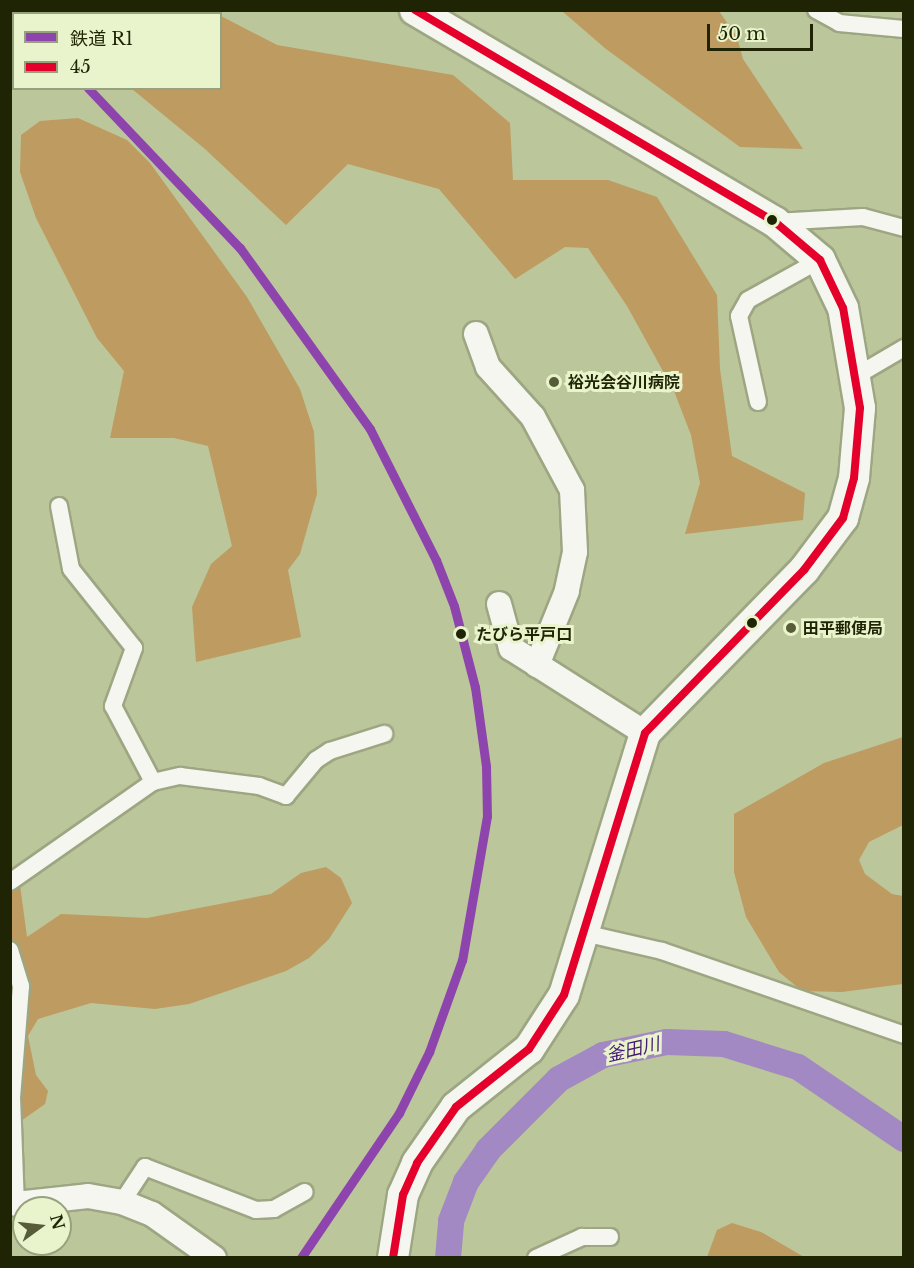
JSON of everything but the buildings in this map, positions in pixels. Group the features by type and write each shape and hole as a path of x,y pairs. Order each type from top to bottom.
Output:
{"highway":[{"path":"393,1257 403,1195 417,1162 456,1107 529,1048 564,996 645,733 804,570 843,518 858,442 856,376 843,308 820,260 775,222 415,10"}],"street":[{"path":"816,10 839,23 903,29"},
{"path":"775,222 863,217 903,228"},
{"path":"758,402 739,316 747,300 820,260"},
{"path":"476,334 488,367 533,417 572,490 577,535 573,562 567,591 537,665"},
{"path":"856,376 903,348"},
{"path":"59,506 72,569 134,648 113,706 153,782"},
{"path":"498,604 511,648 645,733"},
{"path":"10,882 153,782 180,776 259,786 286,796 323,755 384,734"},
{"path":"584,933 662,951 903,1035"},
{"path":"10,950 21,986 12,1096 14,1196"},
{"path":"122,1202 145,1167 256,1210 274,1209 305,1192"},
{"path":"72,1198 122,1202 153,1214 214,1257"},
{"path":"536,1257 582,1237 610,1237"}],"shaded area":[{"path":"206,10 211,12 28,11"},
{"path":"562,11 719,11 737,37 743,59 803,149 740,147 606,49"},
{"path":"222,17 277,45 453,75 510,123 513,180 608,180 657,197 717,295 720,369 732,456 805,493 803,520 685,534 700,483 691,435 674,391 627,306 588,248 565,247 515,279 439,189 348,164 286,225 205,149 133,90 222,90"},
{"path":"78,118 127,140 150,163 247,297 300,389 314,432 317,494 300,554 288,570 301,637 196,662 192,607 211,564 232,546 208,446 174,438 110,438 124,371 97,338 36,218 20,172 21,135 40,121"},
{"path":"903,737 903,825 869,842 859,860 865,874 892,894 903,896 903,984 842,992 802,991 779,972 746,917 734,872 734,814 824,763"},
{"path":"326,867 341,878 352,903 329,939 309,958 286,971 189,1004 155,1009 91,1003 38,1019 28,1036 36,1075 48,1091 45,1104 11,1128 10,874 20,885 27,937 61,914 147,918 271,894 301,873"},
{"path":"732,1223 761,1232 804,1257 707,1257 717,1230"}],"waterway":[{"name":"釜田川","path":"448,1258 451,1221 466,1182 488,1150 559,1079 603,1055 667,1042 724,1044 798,1067 904,1139"}],"rail line":[{"name":"R1","path":"90,90 240,248 370,429 436,560 454,606 475,687 486,766 487,816 462,960 429,1052 399,1113 301,1258"}],"transit line":[{"name":"45","path":"393,1258 403,1195 417,1163 456,1107 529,1049 564,995 645,733 804,570 843,518 854,478 860,408 843,308 820,260 775,222 415,10"}],"place":[{"name":"裕光会谷川病院","path":"554,382"},
{"name":"田平郵便局","path":"791,628"},
{"name":"たびら平戸口","path":"461,634"}]}
